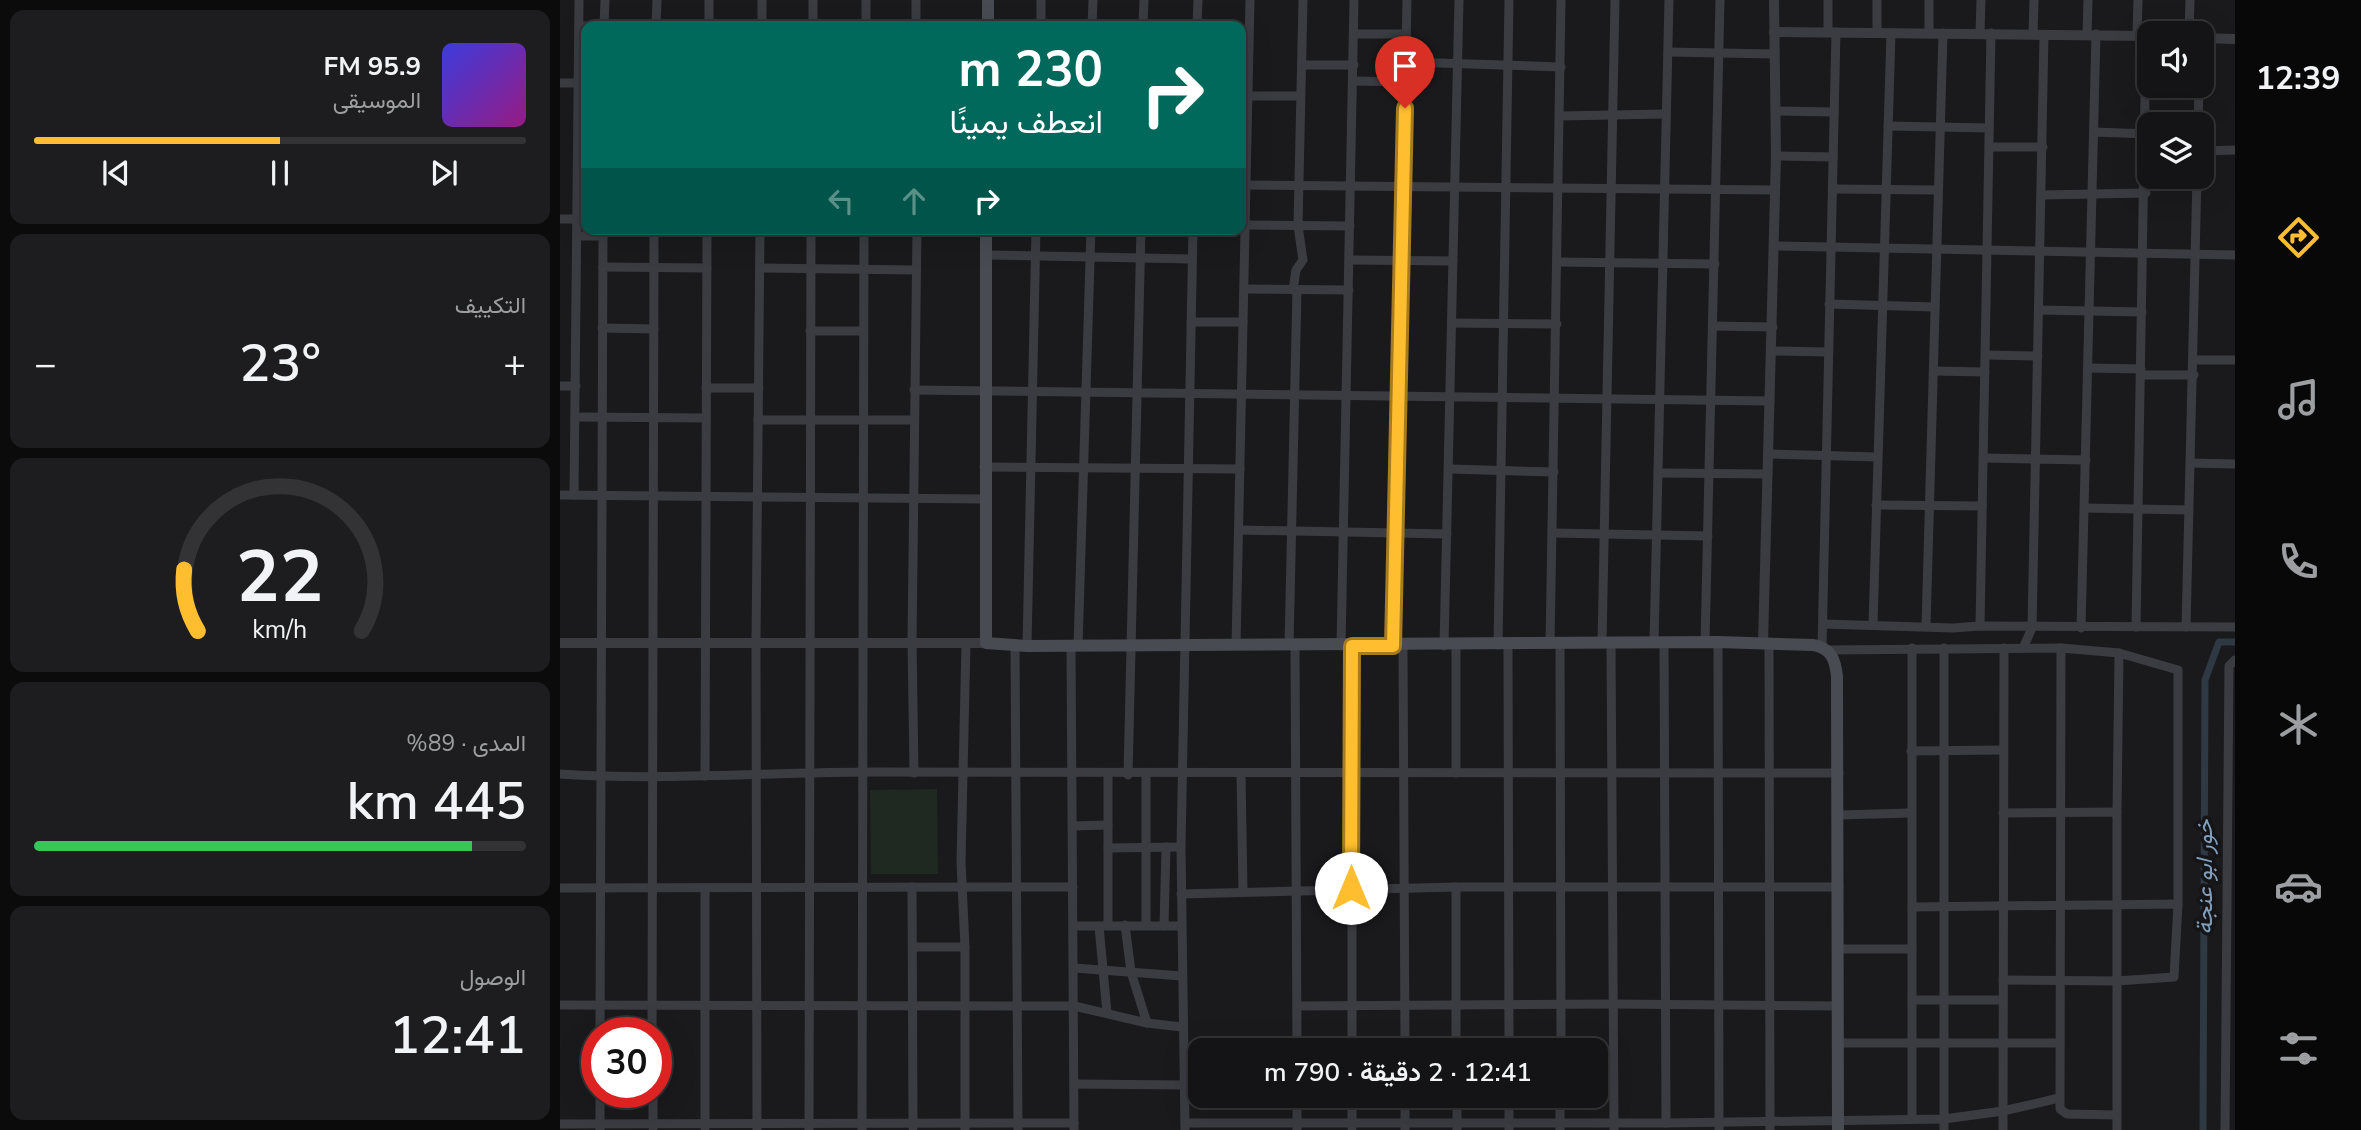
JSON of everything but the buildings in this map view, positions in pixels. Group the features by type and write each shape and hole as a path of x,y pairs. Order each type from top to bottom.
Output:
{"main road":[{"path":"988,0 988,21"},
{"path":"986,235 986,643 1021,646 1450,646 1712,642 1825,648 1833,657 1837,676 1838,1125"}],"street":[{"path":"579,0 578,83 581,142"},
{"path":"604,21 605,0"},
{"path":"656,0 656,21"},
{"path":"709,0 709,21"},
{"path":"762,0 762,21"},
{"path":"813,0 813,21"},
{"path":"866,0 866,21"},
{"path":"916,0 916,21"},
{"path":"1041,0 1041,21"},
{"path":"1092,21 1093,0"},
{"path":"1143,21 1144,0"},
{"path":"1197,21 1198,0"},
{"path":"1246,64 1250,0"},
{"path":"1297,1038 1296,773 1291,530 1295,290 1296,270 1303,258 1298,226 1303,0"},
{"path":"1352,1038 1351,773 1342,530 1354,0"},
{"path":"1405,1038 1404,773 1395,531 1407,0"},
{"path":"1456,773 1447,534 1459,0"},
{"path":"1509,0 1502,470 1503,645 1508,773 1509,1038"},
{"path":"1561,0 1553,533 1555,644 1562,772 1561,1038"},
{"path":"1614,1127 1614,773 1606,644 1604,534 1615,0"},
{"path":"1666,1123 1666,887 1656,535 1669,0"},
{"path":"1719,1126 1717,773 1708,536 1720,0"},
{"path":"1770,1126 1771,887 1766,643 1776,156 1774,0"},
{"path":"1828,0 1832,32 1834,112 1825,456 1825,648 2061,648 2119,653 2173,667 2180,676 2178,904 2174,977 2117,981 2003,981"},
{"path":"1877,0 1877,33"},
{"path":"1929,0 1929,33"},
{"path":"1980,625 1989,147 1985,33 1981,0"},
{"path":"2023,648 2032,628 2043,147 2034,0"},
{"path":"2081,628 2094,132 2092,35 2088,0"},
{"path":"2138,0 2142,21"},
{"path":"2189,21 2190,0"},
{"path":"1774,32 2137,36"},
{"path":"1873,624 1891,33"},
{"path":"1926,626 1943,33"},
{"path":"1354,34 1406,34"},
{"path":"2214,38 2235,39"},
{"path":"1668,52 1774,54"},
{"path":"1407,62 1561,67"},
{"path":"1301,65 1354,65"},
{"path":"1354,81 1406,82"},
{"path":"560,82 578,83"},
{"path":"1246,96 1300,96"},
{"path":"1775,111 1834,112"},
{"path":"1560,116 1665,114"},
{"path":"1888,126 1989,128"},
{"path":"2094,132 2137,134"},
{"path":"1989,147 2043,147"},
{"path":"2214,151 2235,150"},
{"path":"1776,156 1833,157"},
{"path":"574,495 581,176"},
{"path":"1246,185 1775,190"},
{"path":"1833,189 1938,190"},
{"path":"2137,628 2146,189"},
{"path":"2186,627 2195,360 2197,189"},
{"path":"2042,195 2146,193"},
{"path":"560,219 578,219"},
{"path":"1246,225 1350,226"},
{"path":"578,236 584,235"},
{"path":"600,1017 599,643 603,235"},
{"path":"652,1017 654,235"},
{"path":"705,776 707,235"},
{"path":"757,1127 756,643 760,235"},
{"path":"809,1127 811,235"},
{"path":"862,1127 864,235"},
{"path":"914,773 912,641 917,235"},
{"path":"1018,1126 1018,773 1021,646 1031,466 1037,235"},
{"path":"560,1124 600,1127 1074,1127 1074,646 1091,235"},
{"path":"1128,775 1141,235"},
{"path":"1193,235 1181,847 1185,1127 1614,1127 1666,1123 1719,1126 1838,1125 1912,1118 1944,1119 2003,1111 2059,1098"},
{"path":"1236,645 1246,235"},
{"path":"1774,246 2144,251 2235,255"},
{"path":"986,255 1192,259"},
{"path":"1350,260 1453,261"},
{"path":"1559,262 1715,264"},
{"path":"603,267 707,268"},
{"path":"760,268 916,270"},
{"path":"1245,289 1349,290"},
{"path":"1829,304 1935,307"},
{"path":"2039,310 2142,312"},
{"path":"1191,322 1243,322"},
{"path":"1452,323 1557,324"},
{"path":"1713,326 1773,327"},
{"path":"602,328 654,329"},
{"path":"810,331 863,331"},
{"path":"1772,351 1828,352"},
{"path":"1986,355 2038,356"},
{"path":"2195,360 2235,360"},
{"path":"2089,369 2194,375"},
{"path":"1934,371 1985,372"},
{"path":"560,386 576,386"},
{"path":"706,388 759,388"},
{"path":"914,390 1770,401"},
{"path":"575,417 706,418"},
{"path":"758,420 914,420"},
{"path":"1769,454 1877,457"},
{"path":"1983,458 2086,460"},
{"path":"2191,463 2235,464"},
{"path":"984,467 1135,466 1240,469"},
{"path":"1450,469 1554,472"},
{"path":"1658,472 1768,474"},
{"path":"560,495 984,499"},
{"path":"1876,505 1982,506"},
{"path":"2085,508 2189,510"},
{"path":"1239,530 1447,534"},
{"path":"1553,533 1708,536"},
{"path":"1823,624 1953,628 1980,625 2032,628 2235,627"},
{"path":"560,643 986,643"},
{"path":"965,1127 965,947 961,862 966,774 967,643"},
{"path":"1912,648 1912,1118"},
{"path":"1944,648 1944,1130"},
{"path":"2003,1130 2004,648"},
{"path":"2061,648 2060,1109 2067,1114 2118,1115"},
{"path":"2117,1130 2119,653"},
{"path":"2225,1130 2230,1118 2229,666 2235,660"},
{"path":"1911,751 2002,750"},
{"path":"560,774 652,777 862,772 1072,775 1839,773"},
{"path":"1241,774 1242,892"},
{"path":"1107,1013 1104,926 1108,775"},
{"path":"1146,775 1146,925"},
{"path":"2003,813 2117,812"},
{"path":"1839,815 1911,813"},
{"path":"1073,825 1108,825"},
{"path":"1164,926 1166,847"},
{"path":"1108,848 1181,847"},
{"path":"912,887 913,1127"},
{"path":"560,888 1073,887"},
{"path":"1181,894 1405,887 1839,887"},
{"path":"1456,1038 1457,887"},
{"path":"705,889 705,1127"},
{"path":"1912,907 2116,907 2178,904"},
{"path":"1125,925 1130,972 1147,1023"},
{"path":"1074,926 1181,926"},
{"path":"913,947 965,947"},
{"path":"1838,949 1912,949"},
{"path":"1074,968 1182,976"},
{"path":"1912,1000 2003,1000"},
{"path":"1297,1006 1614,1003 1838,1006"},
{"path":"560,1005 1074,1006 1147,1023 1182,1027"},
{"path":"1838,1043 2060,1043"},
{"path":"1074,1084 1185,1085"},
{"path":"600,1108 600,1127"},
{"path":"653,1108 653,1127"},
{"path":"1297,1108 1297,1126"},
{"path":"1352,1108 1352,1127"},
{"path":"1405,1108 1405,1127"},
{"path":"1457,1108 1457,1127"},
{"path":"1509,1108 1509,1126"},
{"path":"1560,1108 1560,1126"}],"shaded area":[{"path":"937,789 938,874 871,874 870,790"}],"waterway":[{"name":"خور ابو عنجة","path":"2203,1130 2205,680 2219,642 2235,642"}],"route":[{"path":"1351,888 1352,646 1393,646 1405,108"}]}
